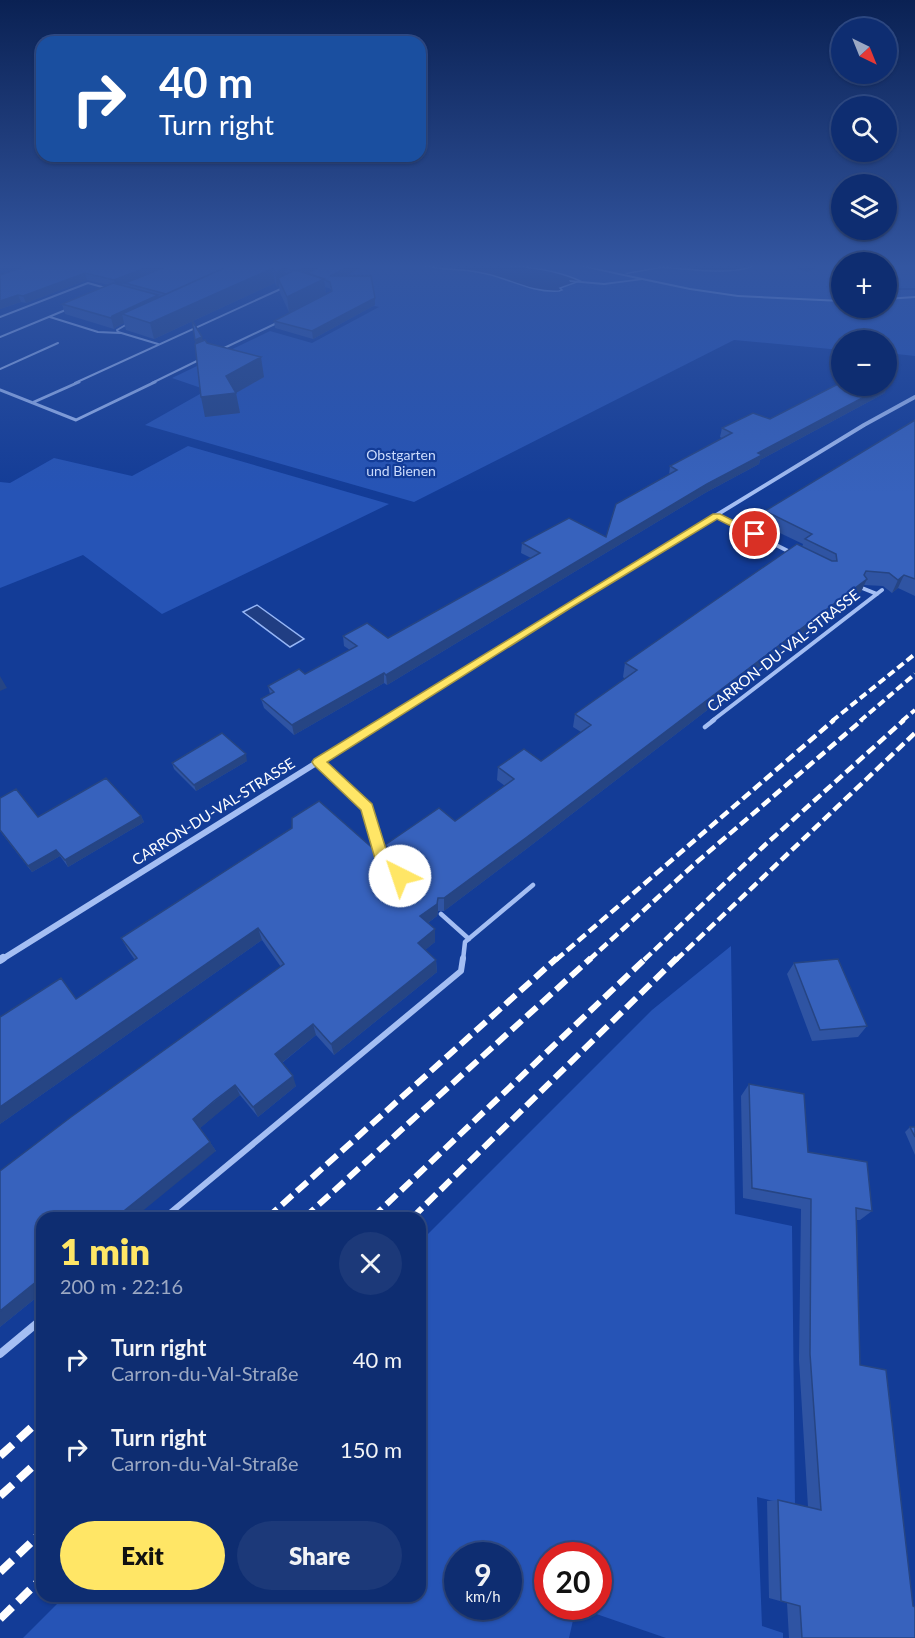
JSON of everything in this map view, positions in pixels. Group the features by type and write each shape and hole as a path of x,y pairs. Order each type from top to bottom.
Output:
{"street":[{"name":"CARRON-DU-VAL-STRASSE","path":"0,960 569,605 864,425 915,397"}],"lane":[{"path":"147,340 159,344"},
{"path":"34,402 167,340"},
{"path":"222,349 240,340"},
{"path":"0,369 57,343"},
{"path":"0,390 76,420 201,359"},
{"path":"717,516 802,557"},
{"name":"CARRON-DU-VAL-STRASSE","path":"862,588 877,594"},
{"name":"CARRON-DU-VAL-STRASSE","path":"705,727 882,590"},
{"path":"318,762 367,808 383,862 391,869"},
{"path":"171,1212 461,971 465,942 533,885"},
{"path":"441,914 469,939"},
{"path":"0,1354 36,1324"}],"green space":[{"name":"Obstgarten und Bienen","path":"250,340 303,340 312,343 317,340 733,340 414,502 145,425 207,390 172,378"},
{"path":"739,340 831,340 831,349"},
{"path":"897,340 915,340 915,356 897,354"},
{"path":"188,446 389,504 162,614 83,555 0,588 0,482 10,483 54,458 132,476"},
{"path":"731,946 735,1214 792,1226 795,1506 757,1497 762,1626 783,1633 783,1638 666,1638 612,1619 612,1542 534,1542 534,1620 573,1620 569,1638 23,1638 59,1602 426,1602 426,1236 652,1010"}],"shaded area":[{"path":"257,605 304,639 290,647 243,612"}],"building":[{"path":"205,340 207,343 261,357 226,376 236,393 201,397 195,344"},
{"path":"831,388 831,396 866,396 758,453 762,455 707,484 386,675 384,673 292,725 261,699 274,692 268,686 299,669 305,674 357,646 343,636 367,623 388,638 540,553 522,543 569,518 606,537 616,504 677,470 670,466 732,433 722,428 753,413 770,419"},
{"path":"915,420 915,579 904,575 898,580 889,573 866,571 864,575 867,579 527,837 444,898 438,898 437,904 420,916 435,929 418,943 436,960 331,1044 313,1024 275,1054 293,1076 253,1107 235,1085 214,1101 193,1119 210,1142 122,1212 36,1212 36,1282 0,1311 0,1171 71,1117 284,964 258,928 0,1107 0,1017 61,978 76,999 137,958 121,938 292,828 292,818 319,801 377,852 396,867 401,867 402,860 385,845 439,808 455,821 514,779 498,767 524,749 541,761 591,725 575,714 637,670 625,663 797,544 832,561 837,561 836,554 805,539 812,534 765,511"},
{"path":"222,733 246,754 194,785 172,763"},
{"path":"106,778 141,816 65,860 56,850 28,866 0,830 0,798 16,789 38,817"},
{"path":"838,959 867,1026 820,1030 794,963"},
{"path":"749,1084 804,1094 808,1152 867,1162 872,1211 856,1208 860,1365 886,1370 913,1606 915,1607 915,1638 802,1638 800,1606 781,1601 778,1500 821,1510 810,1354 811,1199 752,1188"},
{"path":"910,1127 915,1127 915,1137"}],"railway":[{"path":"832,721 915,654"},
{"path":"860,721 915,674"},
{"path":"902,721 915,710"},
{"path":"556,960 834,720"},
{"path":"589,960 698,861 862,720"},
{"path":"644,960 765,845 904,720"},
{"path":"676,960 915,733"},
{"path":"274,1212 557,958"},
{"path":"311,1212 591,958"},
{"path":"378,1212 646,958"},
{"path":"418,1212 677,958"},
{"path":"0,1456 36,1423"},
{"path":"0,1496 36,1463"},
{"path":"0,1572 36,1538"},
{"path":"0,1619 36,1584"}],"route":[{"path":"400,876 383,862 367,808 318,762 569,605 717,516 755,534"}]}
